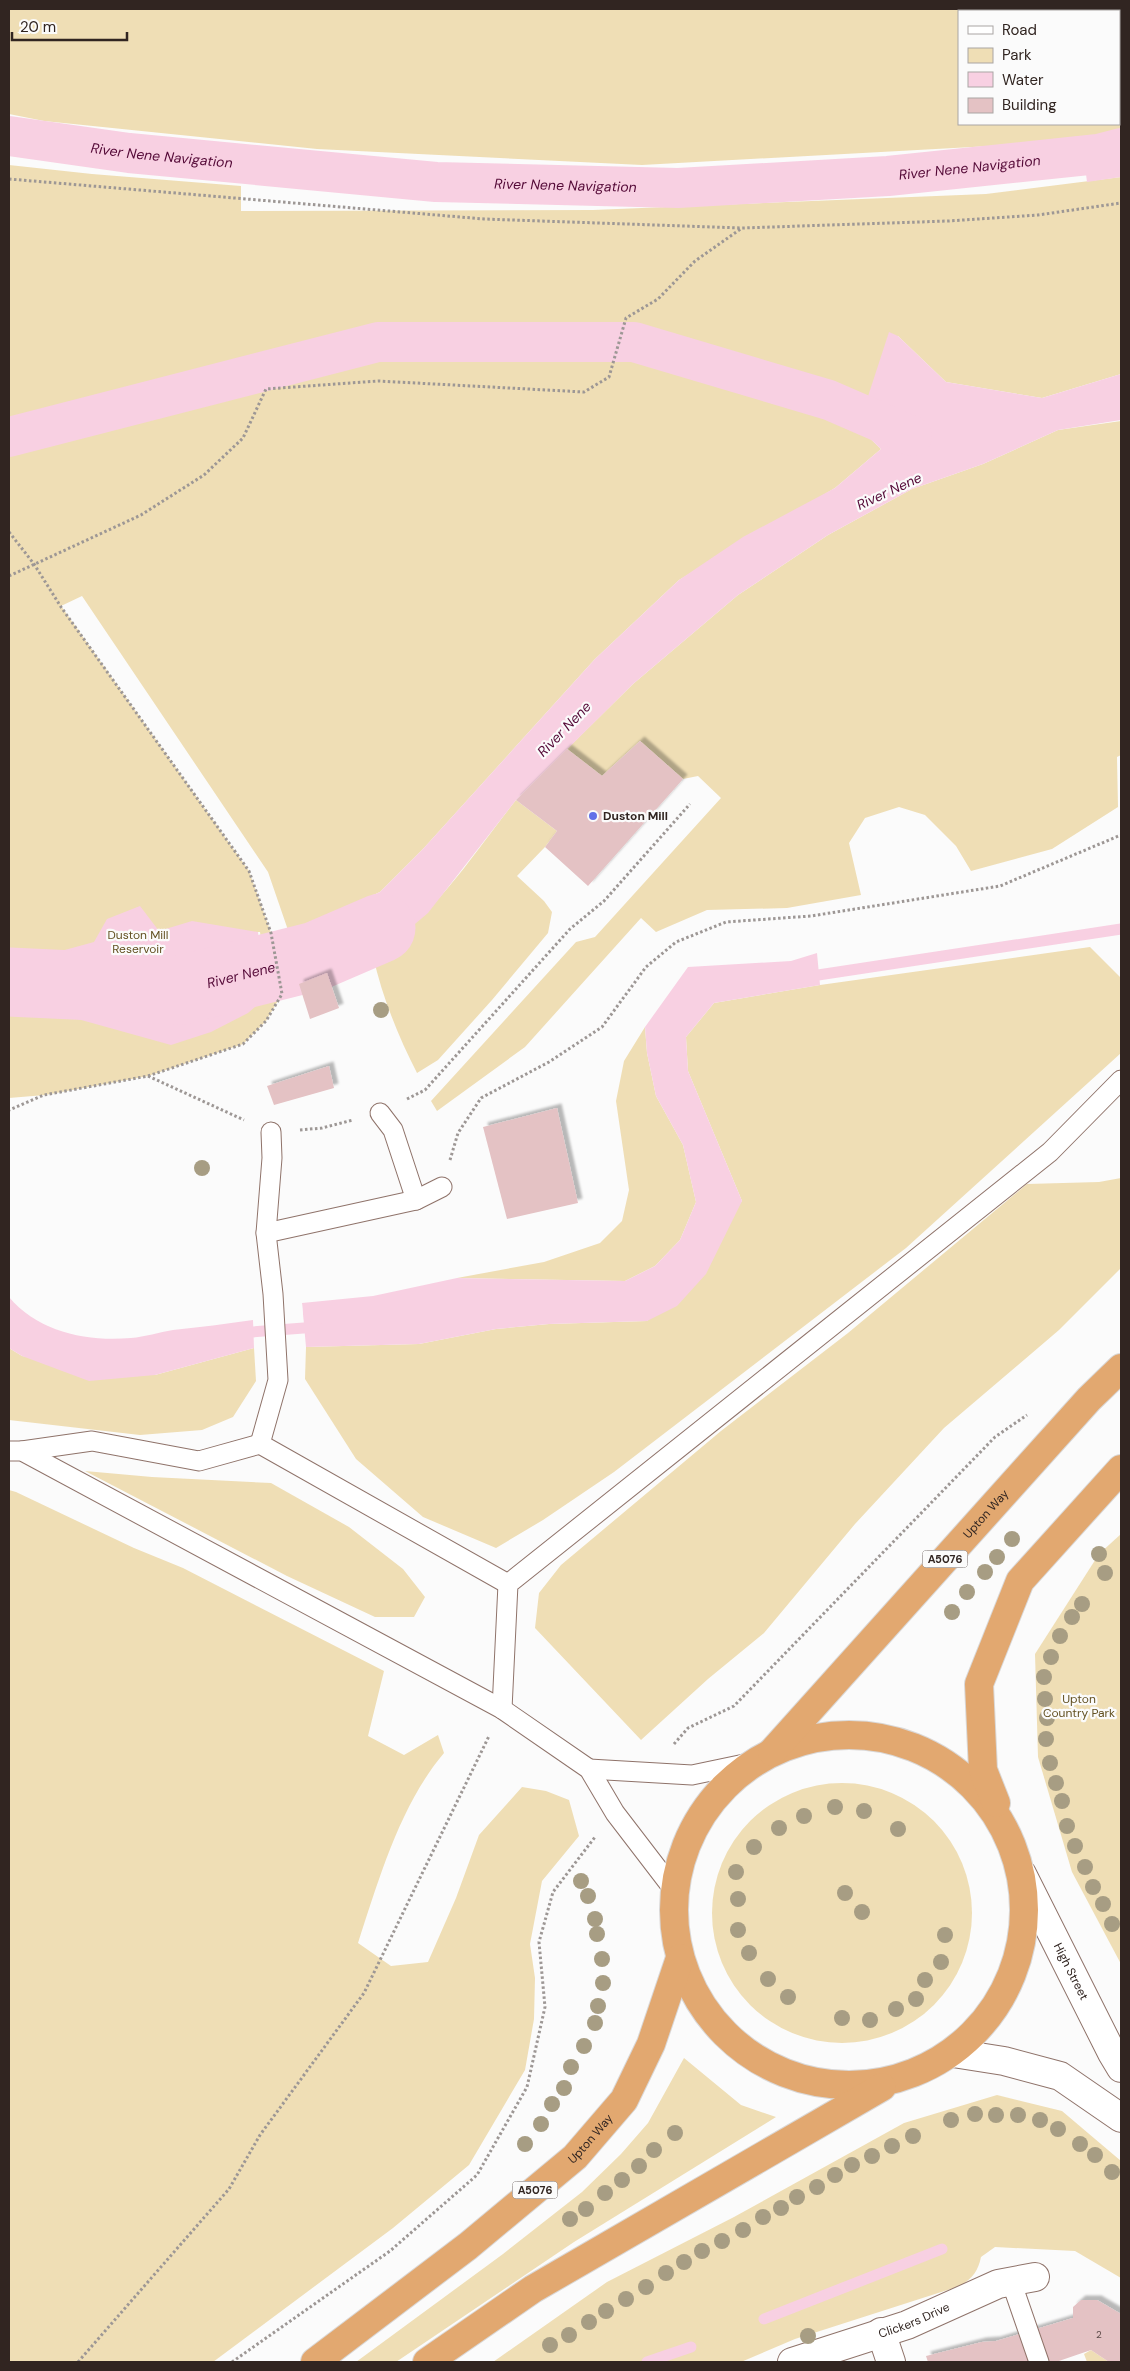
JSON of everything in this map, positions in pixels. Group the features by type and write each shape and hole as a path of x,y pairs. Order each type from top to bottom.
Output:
{"highway":[{"name":"Upton Way","path":"890,2082 845,2087 806,2081 764,2064 730,2040 691,1987 680,1958 674,1921 674,1890 683,1852 693,1828 718,1793 763,1757 1089,1399 1121,1368"},
{"path":"427,2362 533,2290 890,2082 918,2073 953,2053 992,2014 1017,1966 1026,1914 1020,1866 983,1770 979,1684 1020,1581 1121,1468"},
{"path":"763,1757 830,1735 870,1735 900,1742 935,1757 958,1772 982,1794 1001,1821 1020,1866"},
{"name":"Upton Way","path":"315,2362 468,2246 575,2157 624,2100 651,2044 680,1958"}],"street":[{"name":"High Street","path":"1020,1866 1112,2054 1121,2068"},
{"path":"953,2053 1004,2061 1060,2076 1121,2118"},
{"name":"Clickers Drive","path":"792,2362 907,2325 998,2284 1023,2279"},
{"path":"881,2332 891,2362"}],"lane":[{"path":"502,1709 508,1584 1050,1152 1121,1080"},
{"path":"380,1113 393,1130 416,1200"},
{"path":"260,1444 278,1380 273,1294 266,1233 272,1158 271,1132"},
{"path":"266,1233 416,1200 442,1187"},
{"path":"16,1451 92,1441 199,1461 260,1444 508,1584"},
{"path":"16,1451 502,1709 589,1769 615,1813 674,1890"},
{"path":"589,1769 692,1775 763,1757"},
{"path":"1023,2279 1039,2362"}],"path":[{"path":"9,179 484,219 742,228 958,221 1038,215 1121,203"},
{"path":"9,576 141,515 204,475 243,438 266,389 378,381 584,392 609,377 626,318 658,299 695,261 742,228"},
{"path":"9,532 34,564 61,607 249,871 271,933 282,994 266,1021 243,1044 148,1076 44,1095 9,1110"},
{"path":"148,1076 271,1132 322,1128 380,1113 425,1090 570,930 604,902 690,804"},
{"path":"442,1187 458,1133 481,1098 549,1062 602,1027 646,967 676,942 726,922 811,916 1000,886 1121,835"},
{"path":"78,2362 229,2189 260,2135 364,1993 437,1847 502,1709"}],"green space":[{"path":"9,9 1121,9 1121,133 1082,141 642,165 317,149 44,121 9,114"},
{"name":"Duston Mill Reservoir","path":"9,165 241,186 241,211 593,210 986,194 1121,177 1121,374 1042,398 946,382 898,336 858,427 881,449 835,488 679,580 595,659 423,849 380,892 289,933 268,872 82,596 61,606 249,871 271,933 282,994 266,1021 243,1044 148,1076 45,1095 9,1098"},
{"path":"1121,421 1121,755 1117,757 1118,807 1052,849 971,871 956,846 925,815 899,807 865,818 849,843 861,895 787,908 707,910 656,932 641,918 525,1047 437,1111 431,1101 576,942 595,937 721,798 698,776 683,779 640,741 602,776 567,749 633,684 738,595 828,535 912,489 983,464 1058,430"},
{"path":"516,800 557,831 545,847 517,876 544,901 552,912 548,933 492,1000 438,1060 417,1073 391,1016 373,956 414,924 433,905 451,885"},
{"path":"1090,947 1121,978 1121,1053 906,1248 614,1472 543,1520 496,1548 423,1517 356,1459 305,1379 306,1347 419,1344 496,1329 549,1324 647,1321 742,1201 688,1071 686,1037 714,1003 820,985"},
{"path":"645,1027 647,1053 656,1096 683,1145 696,1202 680,1240 655,1266 625,1281 457,1278 544,1262 600,1243 622,1221 629,1190 616,1101 624,1061"},
{"path":"1121,1178 1121,1268 1059,1330 944,1428 855,1524 764,1633 708,1679 641,1740 535,1628 539,1593 561,1565 721,1431 848,1333 1027,1184 1099,1182"},
{"path":"9,1348 22,1356 155,1375 254,1348 256,1381 233,1417 202,1430 140,1435 9,1420"},
{"path":"85,1471 152,1477 271,1483 349,1527 403,1569 425,1597 414,1617 375,1617 287,1576"},
{"path":"9,1490 134,1548 183,1568 384,1671 368,1736 404,1755 438,1735 444,1753 429,1773 403,1819 383,1868 358,1943 391,1966 428,1962 456,1898 479,1835 522,1787 546,1791 569,1800 579,1836 542,1881 530,1944 535,1978 534,2019 525,2070 469,2165 393,2228 213,2362 9,2362"},
{"name":"Upton Country Park","path":"1121,1534 1121,1964 1072,1872 1038,1757 1035,1654 1099,1554"},
{"path":"829,1783 855,1783 880,1788 904,1798 925,1812 943,1830 951,1840 963,1863 970,1888 972,1913 970,1938 963,1963 951,1986 925,2014 904,2028 880,2038 855,2043 829,2043 804,2038 780,2028 759,2014 741,1996 727,1975 717,1951 712,1926 712,1900 717,1875 727,1851 741,1830 759,1812 780,1798 804,1788"},
{"path":"684,2058 741,2105 776,2117 574,2242 396,2362 356,2362 503,2254 582,2192 621,2154 648,2123"},
{"path":"997,2095 1062,2111 1121,2161 1121,2278 1075,2251 995,2247 981,2257 974,2274 960,2286 795,2339 741,2362 493,2362 607,2282 734,2217 904,2123"},
{"path":"1091,2350 1109,2362 1087,2362 1084,2354"}],"water":[{"path":"1121,133 1121,177 1087,182 1082,141"},
{"path":"889,332 898,336 946,382 1042,398 1121,374 1121,420 1058,430 983,464 912,489 828,535 738,595 633,684 516,800 428,913 390,945 373,956 299,984 289,933 380,892 423,849 595,659 679,580 743,537 835,488 881,449 858,427"},
{"path":"140,906 159,931 192,921 258,932 265,998 248,1013 211,1032 171,1045 31,1006 9,1005 9,954 50,954 94,942 107,919"},
{"path":"817,953 820,985 714,1003 686,1037 688,1071 742,1201 706,1274 677,1306 647,1321 549,1324 496,1329 419,1344 306,1347 302,1303 373,1296 457,1278 625,1281 655,1266 680,1240 696,1202 683,1145 656,1096 647,1053 645,1027 688,967 791,961"},
{"path":"9,1297 34,1319 49,1326 64,1332 97,1338 136,1337 173,1330 253,1320 254,1348 155,1375 89,1381 22,1356 9,1348"}],"pier":[{"path":"258,932 260,932 268,997 265,998"},
{"path":"286,933 289,933 299,984 297,986"},
{"path":"299,1302 302,1303 305,1349 303,1347"}],"building":[{"name":"Duston Mill","path":"640,741 683,779 588,886 545,847 557,831 516,800 567,749 602,776"},
{"path":"327,973 339,1008 310,1019 299,984"},
{"path":"329,1066 334,1088 274,1105 267,1086"},
{"path":"557,1108 578,1203 507,1219 483,1127"},
{"path":"1081,2300 1097,2300 1121,2314 1121,2362 1109,2362 1091,2350 1056,2362 928,2362 926,2356 982,2342 996,2341 1073,2318 1073,2307"}],"waterway":[{"name":"River Nene Navigation","path":"9,136 129,153 436,182 678,188 888,176 1098,154 1121,148"},
{"path":"9,437 378,342 634,342 829,400 912,436"},
{"name":"River Nene","path":"9,982 181,990 316,956 381,928"},
{"path":"805,977 1121,929"},
{"path":"239,1333 317,1327"},
{"path":"764,2319 942,2249"},
{"path":"647,2362 691,2347"}],"place":[{"name":"Duston Mill","path":"593,816"}]}
